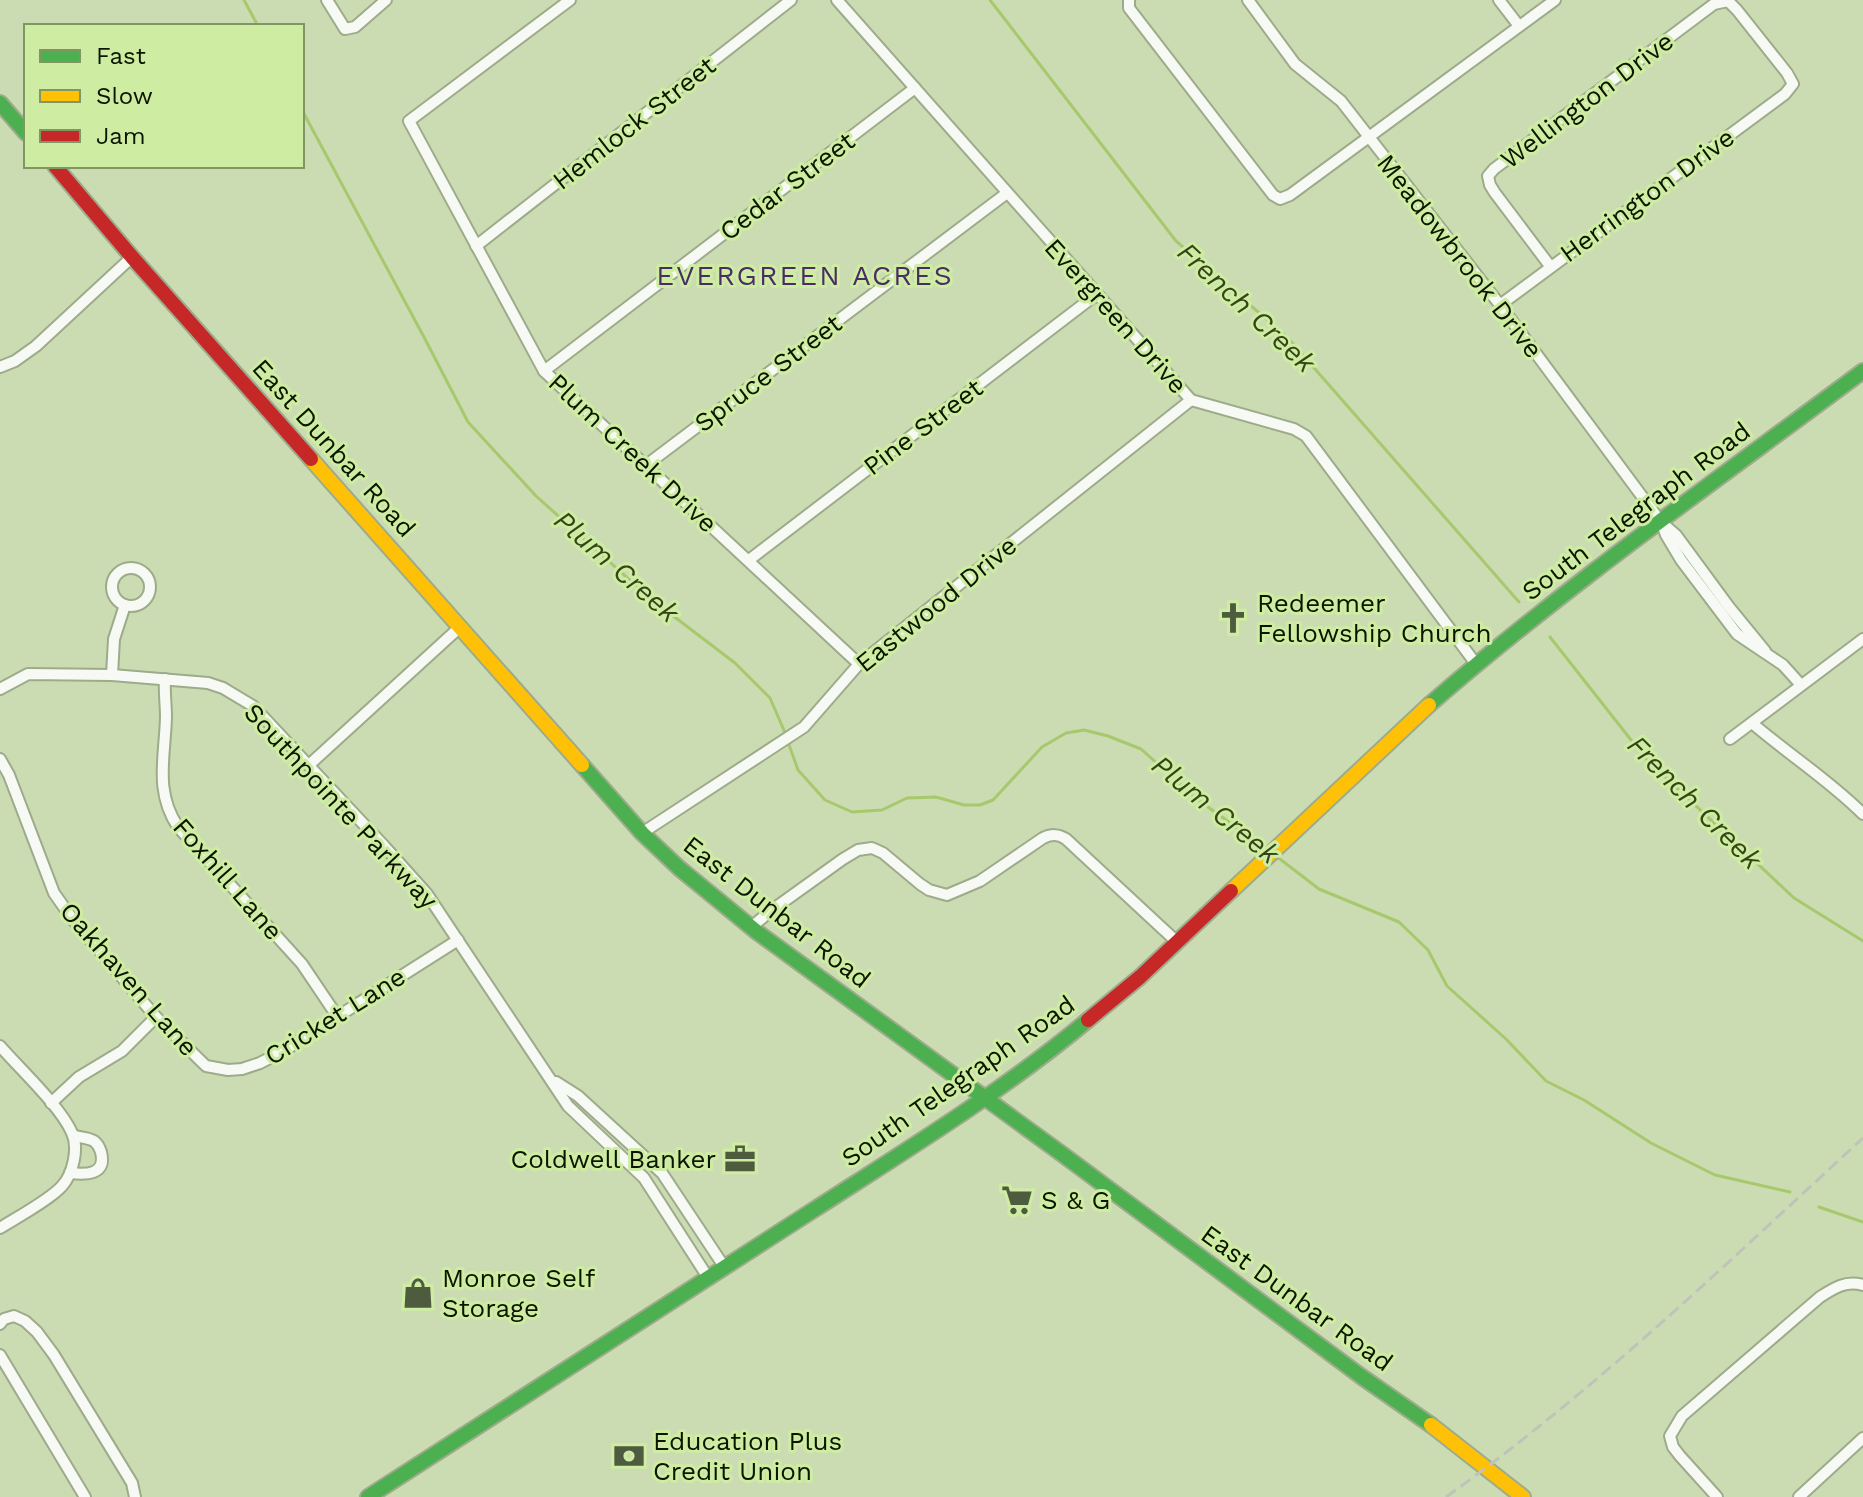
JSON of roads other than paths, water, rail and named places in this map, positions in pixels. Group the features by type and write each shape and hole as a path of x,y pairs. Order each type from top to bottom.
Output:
{"street":[{"path":"327,0 345,29 355,27 386,0"},
{"name":"Plum Creek Drive","path":"570,0 409,121 544,371 859,664"},
{"name":"Hemlock Street","path":"476,246 791,0"},
{"name":"Evergreen Drive","path":"837,0 1191,400 1294,429 1306,436 1476,664"},
{"name":"Meadowbrook Drive","path":"1248,0 1295,64 1341,101 1500,305 1661,522 1681,560 1737,634 1783,665 1801,685"},
{"path":"1499,0 1519,26"},
{"path":"1129,2 1129,8 1273,195 1280,199 1369,139 1555,0"},
{"name":"Herrington Drive","path":"1500,305 1785,94 1793,84 1728,1"},
{"name":"Wellington Drive","path":"1550,266 1495,193 1488,176 1714,4 1728,1"},
{"name":"Cedar Street","path":"544,371 915,88"},
{"path":"0,103 24,131"},
{"name":"East Dunbar Road","path":"57,168 642,833 678,869 750,928 1424,1420 1523,1497"},
{"name":"Spruce Street","path":"645,466 1007,193"},
{"path":"0,367 36,346 132,257"},
{"name":"Pine Street","path":"749,560 1097,294"},
{"name":"South Telegraph Road","path":"368,1497 709,1279 1045,1056 1102,1010 1177,942 1414,718 1476,664 1572,588 1863,371"},
{"name":"Eastwood Drive","path":"642,833 793,735 859,664 1191,400"},
{"path":"112,675 114,639 125,605"},
{"path":"309,765 460,627"},
{"path":"1730,739 1863,639"},
{"name":"Southpointe Parkway","path":"0,689 28,674 112,675 208,683 239,696 253,706 427,894 568,1106 644,1178 709,1279"},
{"name":"Foxhill Lane","path":"165,679 163,773 165,802 172,818 302,964 337,1016"},
{"path":"1752,723 1863,814"},
{"name":"Oakhaven Lane","path":"0,759 54,893 73,920 156,1017 206,1066"},
{"path":"750,928 858,850 872,848 883,853 929,890 947,895 980,881 1043,838 1059,835 1177,942"},
{"name":"Cricket Lane","path":"206,1066 228,1070 260,1063 458,940"},
{"path":"51,1103 79,1077 122,1051 156,1017"},
{"path":"0,1046 51,1103 74,1136 75,1150 70,1173 61,1188 0,1228"},
{"name":"Southpointe Parkway","path":"553,1081 578,1096 662,1173 725,1268"},
{"path":"70,1173 93,1173 98,1170 102,1158 95,1142 74,1136"},
{"path":"1717,1497 1673,1447 1670,1436 1682,1416 1820,1297 1837,1286 1854,1282 1863,1285"},
{"path":"0,1324 14,1316 37,1332 132,1483 135,1497"},
{"path":"0,1355 85,1497"},
{"path":"1799,1497 1863,1438"}],"waterway":[{"name":"Plum Creek","path":"244,0 257,24"},
{"name":"French Creek","path":"990,0 1176,241 1287,337 1519,602"},
{"name":"Plum Creek","path":"304,114 468,422 536,496 651,599 735,663 770,698 786,735"},
{"name":"French Creek","path":"1550,637 1646,759 1794,898 1863,941"},
{"name":"Plum Creek","path":"788,742 798,770 825,800 852,812 882,810 907,798 936,797 964,805 980,805 993,800 1042,747 1066,733 1084,730 1141,749 1198,800 1267,849"},
{"name":"Plum Creek","path":"1276,856 1319,889 1399,922 1428,950 1447,986 1506,1039 1546,1081 1584,1100 1651,1143 1715,1175 1790,1192"},
{"name":"Plum Creek","path":"1819,1207 1863,1222"}],"railway":[{"path":"1446,1497 1608,1369 1863,1138"}],"place":[{"name":"Redeemer Fellowship Church","path":"1233,618"},
{"name":"Coldwell Banker","path":"740,1159"},
{"name":"S & G","path":"1017,1200"},
{"name":"Monroe Self Storage","path":"418,1293"},
{"name":"Education Plus Credit Union","path":"629,1456"}],"district":[{"name":"EVERGREEN ACRES","path":"805,275"}]}
